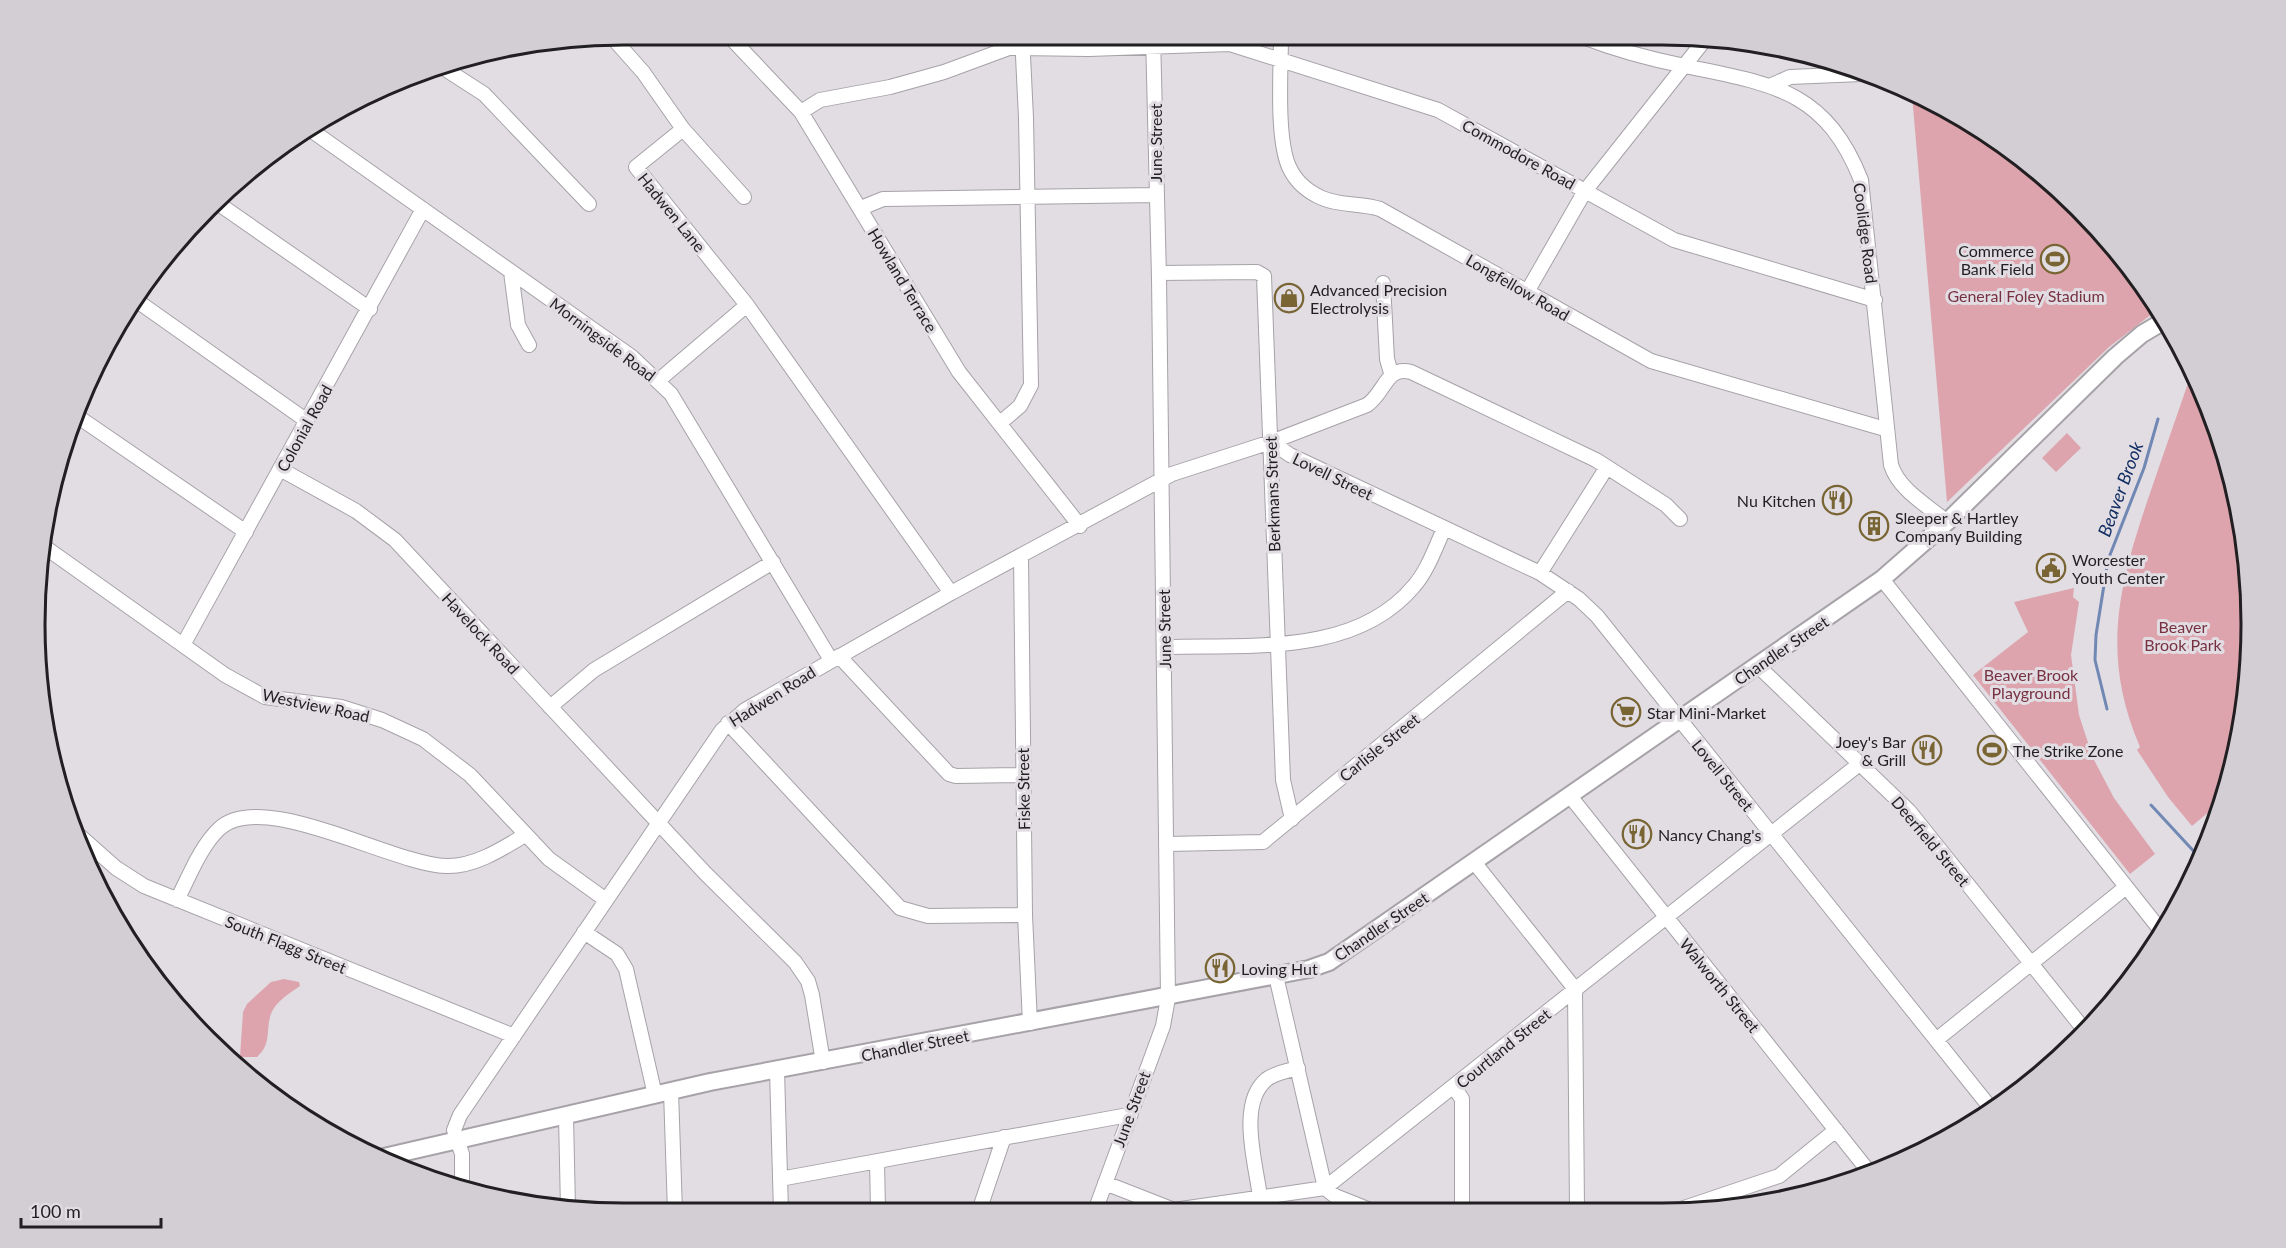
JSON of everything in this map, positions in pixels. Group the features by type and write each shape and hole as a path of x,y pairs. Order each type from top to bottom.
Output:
{"main road":[{"name":"Chandler Street","path":"393,1155 663,1093 1168,998 1276,976 1329,962 1882,579 1947,522 2115,357 2142,334 2157,325"}],"street":[{"path":"619,45 643,72 683,129 744,197"},
{"name":"Howland Terrace","path":"737,45 801,112 959,372 1080,526"},
{"name":"Commodore Road","path":"801,112 820,100 912,81 1016,45"},
{"path":"1000,423 1020,405 1031,385 1028,197 1022,45"},
{"name":"June Street","path":"1098,1203 1162,1026 1168,998 1165,647 1154,45"},
{"name":"Commodore Road","path":"1233,45 1438,110 1674,240 1875,300"},
{"name":"Longfellow Road","path":"1281,45 1282,136 1291,171 1306,189 1331,201 1363,204 1380,209 1651,362 1886,429"},
{"name":"Coolidge Road","path":"1606,45 1637,56 1741,76 1772,85 1803,102 1823,117 1838,134 1852,156 1861,180 1875,300 1888,456 1895,477 1903,487 1947,522"},
{"path":"1527,292 1585,191 1700,46"},
{"path":"451,72 484,94 589,204"},
{"path":"1772,85 1790,77 1844,75"},
{"name":"Hadwen Lane","path":"683,129 636,167 747,305"},
{"name":"Morningside Road","path":"316,134 659,380 671,394 773,562 835,658 949,774 956,776 1023,775"},
{"path":"861,208 883,199 1156,195"},
{"path":"223,207 370,309"},
{"name":"Colonial Road","path":"183,645 423,209"},
{"path":"511,272 518,326 529,345"},
{"name":"Berkmans Street","path":"1159,273 1263,273 1283,780 1292,819"},
{"path":"1383,283 1387,359 1391,373 1403,370 1411,372 1607,467 1666,505 1680,519"},
{"path":"142,304 307,421"},
{"path":"659,380 747,305 951,593"},
{"name":"Hadwen Road","path":"457,1140 455,1126 460,1115 728,723 835,658 1172,474 1271,442 1367,405 1379,395 1391,373"},
{"path":"83,420 246,532"},
{"name":"Lovell Street","path":"1271,442 1290,455 1540,573 1568,591 1596,616 1987,1103"},
{"path":"1540,573 1607,467"},
{"name":"Havelock Road","path":"280,469 356,511 383,530 802,971 812,995 823,1062"},
{"path":"1165,647 1279,644 1342,633 1385,613 1415,585 1426,568 1444,529"},
{"name":"Westview Road","path":"50,550 225,675 265,697 341,707 411,732 458,764 558,867 606,900"},
{"name":"Fiske Street","path":"1021,556 1025,915 1029,1023"},
{"path":"550,707 594,670 773,562"},
{"path":"1882,579 2156,925"},
{"name":"Carlisle Street","path":"1167,844 1263,842 1568,591"},
{"name":"Deerfield Street","path":"1758,666 1858,765 1909,811 2080,1024"},
{"path":"728,723 900,908 928,916 1025,915"},
{"name":"Courtland Street","path":"1325,1188 1858,765"},
{"name":"Walworth Street","path":"1570,796 1864,1166"},
{"path":"177,900 200,856 219,829 232,820 245,816 279,819 445,866 474,861 525,835"},
{"name":"South Flagg Street","path":"88,843 116,868 144,886 514,1036"},
{"path":"1474,862 1575,989 1577,1203"},
{"path":"1936,1040 2126,887"},
{"path":"584,932 616,954 626,969 663,1093 674,1203"},
{"path":"1276,976 1325,1188 1335,1196 1352,1203"},
{"path":"1260,1197 1250,1110 1253,1099 1267,1079 1298,1068"},
{"path":"777,1070 781,1203"},
{"path":"1454,1087 1462,1099 1462,1203"},
{"path":"780,1179 1128,1115"},
{"path":"566,1116 568,1200"},
{"path":"1703,1202 1779,1176 1836,1130"},
{"path":"982,1203 1004,1137"},
{"path":"457,1140 462,1154 462,1179"},
{"path":"877,1161 878,1203"},
{"path":"1105,1184 1155,1203"},
{"path":"1220,1203 1325,1188"}],"green space":[{"name":"General Foley Stadium","path":"1913,102 1984,143 2044,189 2097,242 2151,315 2109,347 1947,502"},
{"name":"Beaver Brook Park","path":"2188,383 2210,438 2230,511 2240,586 2241,624 2240,662 2230,737 2210,811 2192,826 2168,797 2137,750 2140,747 2128,714 2121,682 2117,652 2122,593 2137,531"},
{"path":"2067,433 2081,448 2056,472 2042,458"},
{"name":"Beaver Brook Playground","path":"2074,588 2073,597 2079,602 2071,655 2079,715 2093,758 2114,798 2155,854 2130,874 1973,675 2028,632 2014,602"},
{"path":"284,979 299,982 300,986 275,1007 270,1017 266,1043 257,1057 240,1057 243,1012 247,1004 271,982"}],"waterway":[{"name":"Beaver Brook","path":"2107,709 2095,660 2096,635 2108,560 2144,468 2158,419"},
{"name":"Beaver Brook","path":"2151,805 2194,852"}],"place":[{"name":"Commerce Bank Field","path":"2055,259"},
{"name":"Advanced Precision Electrolysis","path":"1289,298"},
{"name":"Nu Kitchen","path":"1837,500"},
{"name":"Sleeper & Hartley Company Building","path":"1874,526"},
{"name":"Worcester Youth Center","path":"2051,568"},
{"name":"Star Mini-Market","path":"1626,712"},
{"name":"Joey's Bar & Grill","path":"1927,750"},
{"name":"The Strike Zone","path":"1992,750"},
{"name":"Nancy Chang's","path":"1637,834"},
{"name":"Loving Hut","path":"1220,968"}]}
